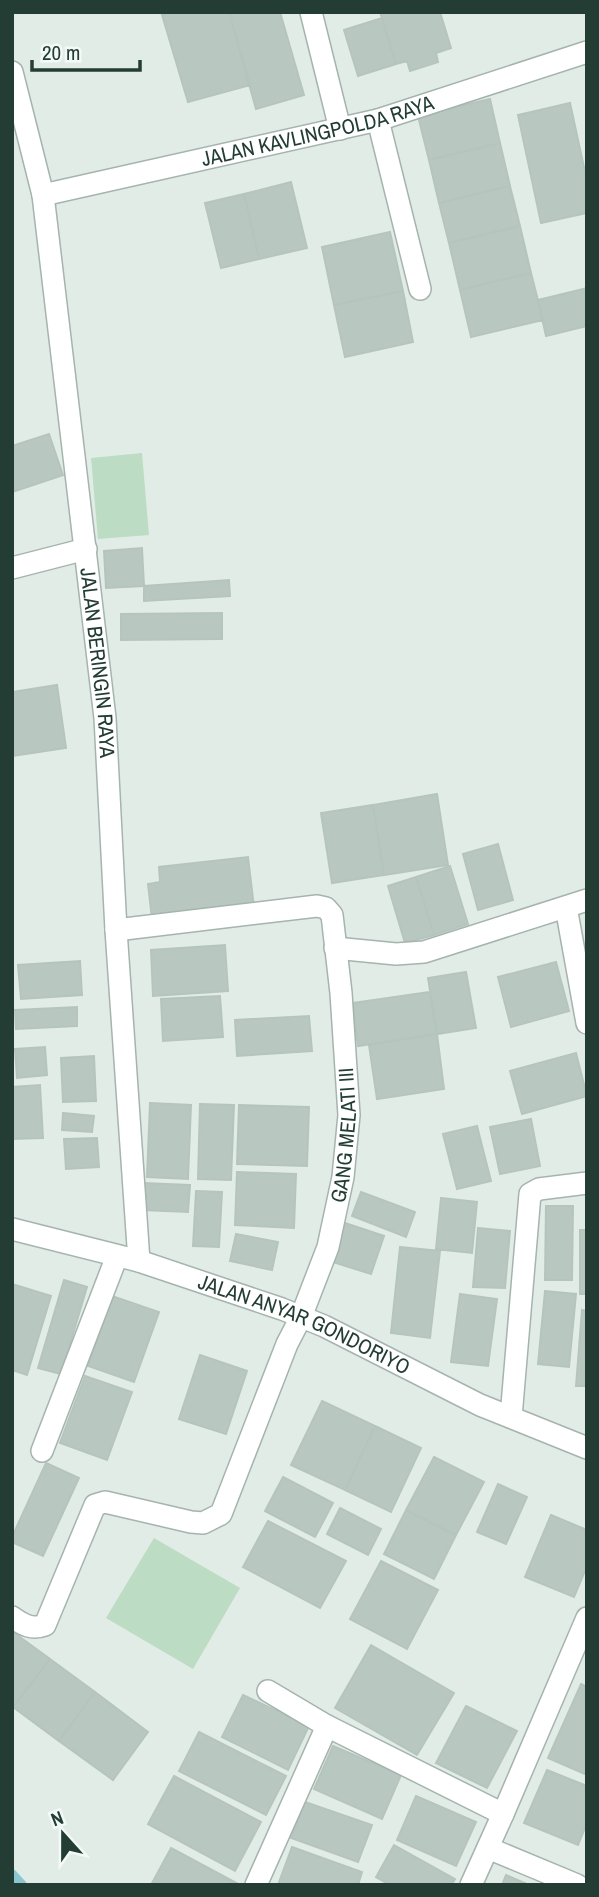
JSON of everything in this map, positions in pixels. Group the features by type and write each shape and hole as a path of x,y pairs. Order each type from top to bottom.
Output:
{"street":[{"path":"311,12 340,129"},
{"name":"JALAN KAVLINGPOLDA RAYA","path":"43,195 378,120 587,52"},
{"name":"JALAN BERINGIN RAYA","path":"12,72 43,195 105,718 116,930 139,1261"},
{"path":"378,120 420,289"},
{"path":"12,568 86,549"},
{"path":"335,948 396,954 424,952 587,900"},
{"name":"GANG MELATI III","path":"12,1617 22,1625 45,1625 95,1505 105,1502 203,1523 221,1514 328,1247 343,1177 349,1115 341,993 332,915 326,908 317,906 116,930"},
{"path":"566,907 587,1023"},
{"path":"511,1417 530,1194 539,1189 587,1183"},
{"name":"JALAN ANYAR GONDORIYO","path":"12,1229 139,1261 282,1308 324,1326 480,1405 587,1448"},
{"path":"42,1451 117,1256"},
{"path":"471,1885 587,1618"},
{"path":"268,1691 327,1726 503,1814"},
{"path":"256,1885 327,1726"},
{"path":"488,1848 577,1885"}],"green space":[{"path":"142,453 149,535 98,539 91,458"},
{"path":"154,1538 240,1588 193,1669 106,1618"}],"building":[{"path":"171,12 229,12 250,85 188,102 162,15"},
{"path":"229,12 280,12 304,95 256,109"},
{"path":"380,12 440,12 451,48 436,53 438,62 410,71 407,61 396,64"},
{"path":"382,18 396,64 358,76 344,30"},
{"path":"490,99 500,143 429,160 418,116"},
{"path":"570,103 587,181 587,213 541,223 518,115"},
{"path":"500,143 510,186 439,203 429,160"},
{"path":"291,182 307,248 259,259 244,194"},
{"path":"510,186 520,226 449,243 439,203"},
{"path":"244,194 259,259 221,268 205,203"},
{"path":"520,226 531,273 460,290 449,243"},
{"path":"390,232 403,291 334,305 322,247"},
{"path":"531,273 543,320 471,337 460,290"},
{"path":"587,288 587,326 546,336 538,300"},
{"path":"403,291 413,342 345,357 334,305"},
{"path":"49,434 63,475 12,492 12,446"},
{"path":"142,548 144,586 106,588 104,551"},
{"path":"229,580 230,596 144,601 144,586"},
{"path":"222,613 222,639 121,640 121,614"},
{"path":"57,685 66,748 12,756 12,692"},
{"path":"437,794 448,865 384,875 373,805"},
{"path":"373,805 384,875 332,883 321,813"},
{"path":"498,844 513,900 478,910 463,854"},
{"path":"248,857 254,907 152,919 148,884 160,882 159,867"},
{"path":"450,866 468,924 434,935 416,877"},
{"path":"416,877 434,935 405,943 388,886"},
{"path":"225,945 228,991 153,996 151,950"},
{"path":"80,961 82,995 21,999 18,965"},
{"path":"556,962 569,1011 511,1027 498,977"},
{"path":"466,972 476,1028 437,1034 428,978"},
{"path":"430,992 437,1034 358,1046 352,1003"},
{"path":"220,996 223,1037 163,1041 161,999"},
{"path":"77,1007 77,1026 16,1029 15,1010"},
{"path":"309,1016 312,1051 237,1056 235,1020"},
{"path":"437,1034 444,1089 377,1099 369,1045"},
{"path":"45,1047 47,1075 17,1078 15,1049"},
{"path":"576,1053 587,1096 522,1114 510,1071"},
{"path":"94,1056 96,1101 63,1102 61,1058"},
{"path":"40,1085 43,1138 12,1139 12,1087"},
{"path":"150,1103 191,1105 188,1179 147,1177"},
{"path":"200,1104 234,1105 231,1180 198,1179"},
{"path":"239,1105 309,1107 307,1166 237,1164"},
{"path":"63,1113 94,1116 92,1132 62,1130"},
{"path":"531,1119 540,1166 500,1174 490,1127"},
{"path":"477,1126 491,1181 457,1189 443,1134"},
{"path":"97,1138 99,1167 66,1169 64,1139"},
{"path":"237,1172 296,1174 294,1228 235,1225"},
{"path":"143,1183 190,1185 188,1212 142,1210"},
{"path":"196,1191 222,1192 219,1247 193,1246"},
{"path":"361,1192 415,1212 406,1237 352,1216"},
{"path":"441,1198 477,1202 472,1253 436,1249"},
{"path":"546,1206 573,1206 572,1280 545,1280"},
{"path":"342,1222 384,1236 371,1274 330,1261"},
{"path":"478,1228 510,1231 505,1288 473,1287"},
{"path":"580,1230 587,1230 587,1294 580,1294"},
{"path":"236,1234 278,1242 272,1270 230,1261"},
{"path":"400,1247 440,1251 430,1338 391,1333"},
{"path":"64,1280 87,1287 61,1374 38,1368"},
{"path":"12,1284 51,1296 27,1375 12,1370"},
{"path":"545,1291 576,1294 569,1367 538,1364"},
{"path":"460,1294 497,1299 488,1366 451,1362"},
{"path":"112,1296 159,1312 134,1382 88,1366"},
{"path":"582,1310 587,1311 587,1386 576,1386"},
{"path":"200,1355 247,1371 226,1434 179,1419"},
{"path":"85,1376 132,1392 107,1460 60,1443"},
{"path":"322,1401 375,1426 345,1490 291,1465"},
{"path":"375,1426 421,1448 391,1512 345,1490"},
{"path":"434,1457 484,1482 456,1535 406,1510"},
{"path":"46,1463 79,1478 43,1556 12,1542 12,1537"},
{"path":"283,1477 333,1503 315,1537 265,1511"},
{"path":"498,1484 527,1497 506,1544 477,1532"},
{"path":"340,1508 381,1529 368,1555 327,1534"},
{"path":"406,1510 456,1535 434,1579 384,1554"},
{"path":"551,1515 587,1530 587,1566 574,1597 525,1577"},
{"path":"268,1521 346,1561 320,1608 243,1567"},
{"path":"381,1561 438,1590 407,1649 350,1619"},
{"path":"13,1632 50,1659 13,1707 12,1706"},
{"path":"371,1645 454,1693 417,1755 335,1708"},
{"path":"50,1659 95,1692 59,1741 13,1707"},
{"path":"581,1684 587,1687 587,1775 548,1758"},
{"path":"95,1692 148,1732 113,1780 59,1741"},
{"path":"243,1695 309,1726 288,1770 222,1737"},
{"path":"466,1706 517,1731 487,1788 436,1763"},
{"path":"199,1732 286,1776 266,1815 179,1771"},
{"path":"333,1746 401,1775 382,1819 314,1789"},
{"path":"547,1770 587,1786 587,1823 578,1845 524,1823"},
{"path":"174,1776 261,1822 235,1871 148,1824"},
{"path":"416,1796 476,1822 456,1866 397,1840"},
{"path":"305,1802 372,1825 358,1862 291,1838"},
{"path":"394,1845 455,1879 451,1885 390,1885 376,1877"},
{"path":"292,1847 362,1872 358,1885 278,1885"},
{"path":"171,1848 240,1885 151,1885"},
{"path":"506,1875 529,1885 502,1885"}],"waterway":[{"path":"12,1874 22,1885"}]}
